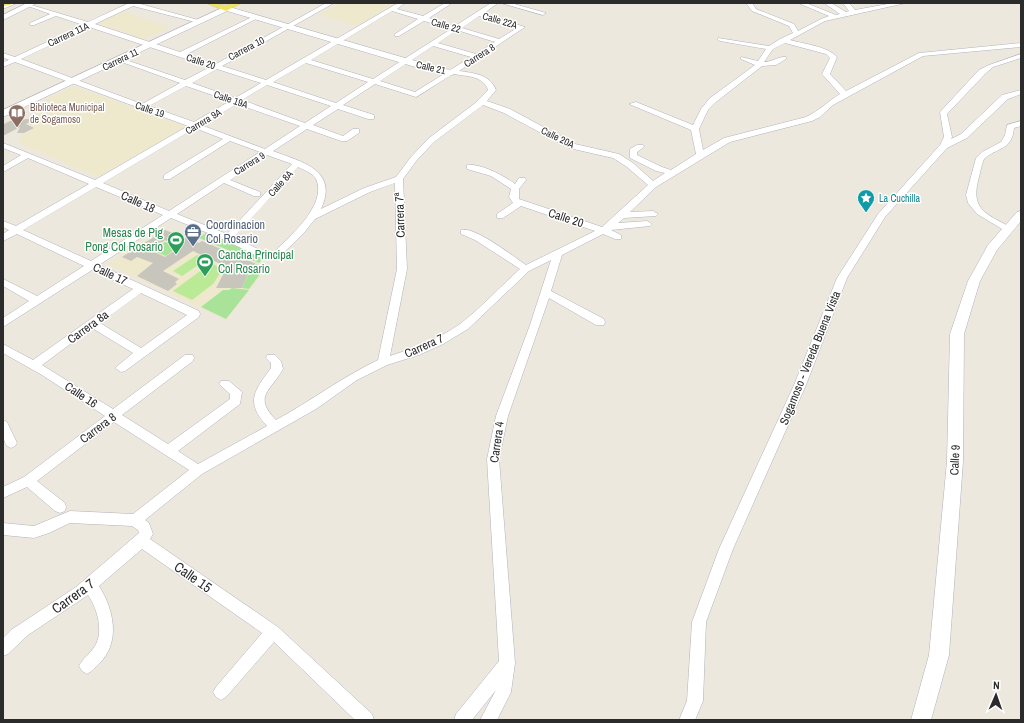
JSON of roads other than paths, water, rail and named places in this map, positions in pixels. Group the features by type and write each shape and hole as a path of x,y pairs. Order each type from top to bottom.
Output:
{"main road":[{"name":"Calle 21","path":"212,3 231,5"}],"street":[{"path":"3,8 13,3"},
{"path":"3,8 21,3"},
{"path":"133,3 199,21"},
{"name":"Carrera 11A","path":"3,64 133,3"},
{"name":"Carrera 10","path":"142,106 331,3"},
{"name":"Carrera 9A","path":"3,238 402,3"},
{"path":"397,35 449,3"},
{"name":"Carrera 9","path":"3,323 495,3"},
{"path":"504,3 543,13"},
{"path":"749,3 754,10 792,25 796,33"},
{"path":"801,3 836,17"},
{"path":"827,3 845,14"},
{"path":"846,3 853,12"},
{"path":"700,155 695,129 704,109 713,100 759,65 770,48 782,40 823,20 853,12 903,3"},
{"path":"3,18 32,4"},
{"name":"Calle 20","path":"32,4 371,117"},
{"name":"Calle 21","path":"231,5 256,17 290,25"},
{"name":"Calle 21","path":"231,5 290,25 408,60 442,72 452,72"},
{"name":"Carrera 11","path":"3,114 231,5"},
{"name":"Calle 22","path":"392,10 500,41"},
{"path":"45,28 29,23 56,13"},
{"name":"Calle 22A","path":"478,14 522,27"},
{"path":"182,54 256,17"},
{"name":"Carrera 8","path":"373,82 416,96 522,27"},
{"path":"720,39 770,48"},
{"path":"782,40 828,53 834,57 826,71 826,74 844,95"},
{"path":"432,44 477,56"},
{"path":"944,146 948,137 943,114 982,72 991,66 1021,55 1017,49 1021,45"},
{"name":"Carrera 7","path":"135,520 198,470 312,406 354,377 383,362 427,346 464,326 526,269 557,255 605,228 653,185 700,155 727,140 809,119 817,115 830,103 921,54 1021,45"},
{"name":"Calle 19","path":"3,55 297,163"},
{"path":"743,58 759,65 776,62 784,58"},
{"name":"Calle 19A","path":"118,59 344,139 356,131"},
{"path":"306,60 373,82"},
{"path":"452,72 480,77 490,83 492,90 481,102"},
{"path":"944,146 964,136 1005,97 1021,92"},
{"name":"Carrera 7ª","path":"383,362 402,269 399,179 405,168 427,144 444,129 481,102"},
{"name":"Calle 20A","path":"481,102 507,111 572,146 616,156 630,164 653,185"},
{"path":"633,104 695,129"},
{"path":"1007,228 977,210 970,196 980,159 986,153 1006,143 1010,135 1010,127 1021,123"},
{"path":"167,177 230,138"},
{"name":"Calle 18","path":"3,144 168,215 228,238 264,256 274,257 312,217"},
{"name":"Sogamoso - Vereda Buena Vista","path":"688,720 695,701 699,622 726,549 800,385 842,278 881,216 944,146"},
{"path":"640,147 633,151 633,156 659,169 674,173"},
{"path":"3,169 28,155"},
{"path":"297,163 310,170 320,179 321,200 312,217"},
{"name":"Calle 8A","path":"228,238 262,203 297,163"},
{"path":"470,167 487,172 509,182 515,189"},
{"path":"312,217 367,190 399,179"},
{"path":"223,180 257,194"},
{"path":"500,216 517,202 513,197 515,189 522,180"},
{"name":"Calle 20","path":"517,202 605,228 618,237"},
{"path":"621,215 653,214"},
{"name":"Calle 9","path":"921,720 939,655 955,461 957,334 974,281 992,248 1007,228 1021,214"},
{"name":"Calle 17","path":"3,224 195,314 141,353"},
{"path":"605,228 647,224"},
{"path":"464,232 478,238 526,269"},
{"name":"Carrera 4","path":"488,720 504,692 506,663 493,459 501,416 546,293 557,255"},
{"path":"3,282 37,301"},
{"name":"Carrera 8a","path":"34,365 141,288"},
{"path":"546,293 600,322"},
{"path":"93,324 141,353 121,368"},
{"name":"Calle 16","path":"3,348 34,365 198,470"},
{"name":"Carrera 8","path":"3,493 28,481 189,358"},
{"path":"271,358 276,361 277,369 263,389 259,405 261,410 275,427"},
{"path":"168,451 236,401 236,392 226,384"},
{"path":"3,425 11,443"},
{"path":"28,481 60,507"},
{"path":"3,529 32,533 44,529 62,518 70,517 135,520 144,527 146,534 142,541"},
{"name":"Carrera 7","path":"3,649 24,627 60,607 90,585 142,541"},
{"name":"Calle 15","path":"142,541 273,632 366,720"},
{"path":"87,666 100,651 107,626 99,596 90,585"},
{"path":"221,692 273,632"},
{"path":"462,720 506,663"}],"place":[{"name":"Biblioteca Municipal de Sogamoso","path":"17,128"},
{"name":"La Cuchilla","path":"866,213"},
{"name":"Coordinacion Col Rosario","path":"193,247"},
{"name":"Mesas de Pig Pong Col Rosario","path":"176,255"},
{"name":"Cancha Principal Col Rosario","path":"205,277"}]}
